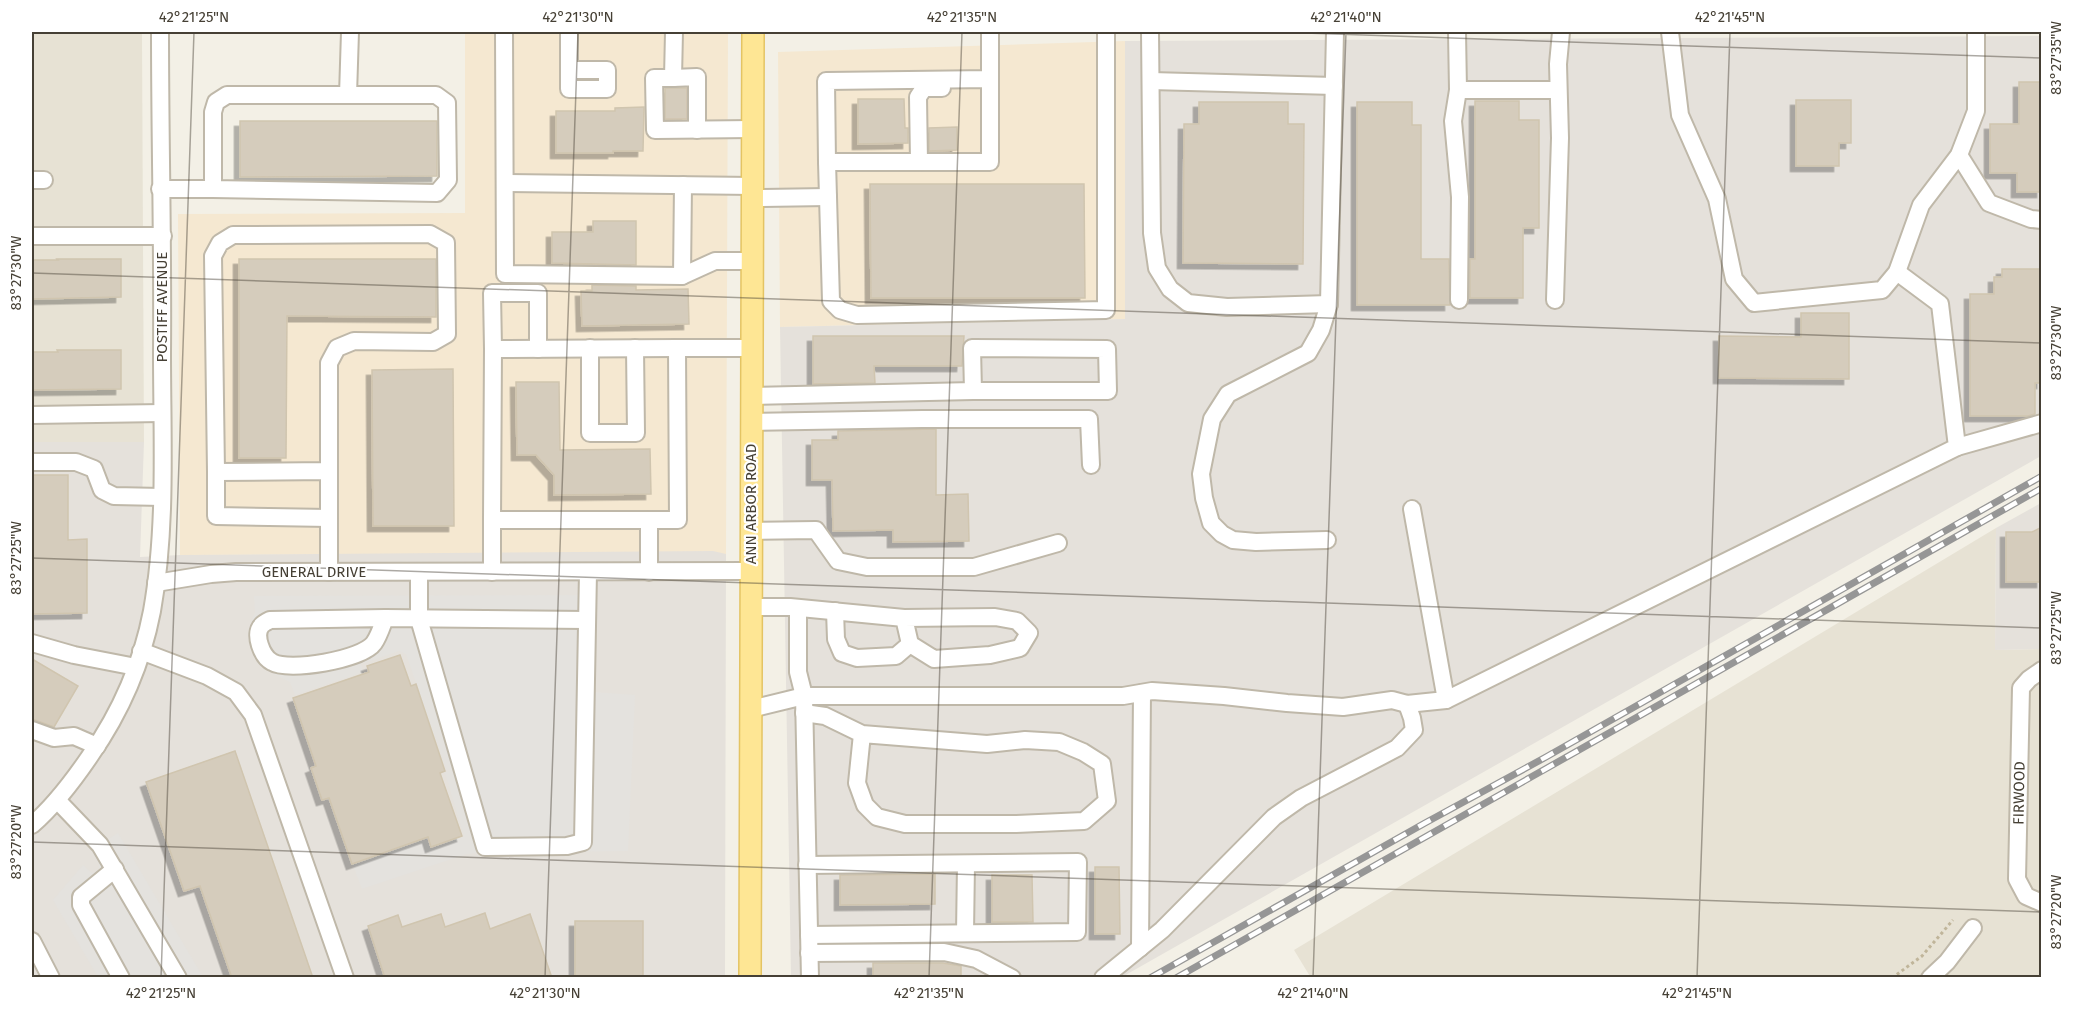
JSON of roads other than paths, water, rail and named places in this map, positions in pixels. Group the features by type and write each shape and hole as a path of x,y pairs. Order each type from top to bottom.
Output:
{"main road":[{"name":"ANN ARBOR ROAD","path":"750,978 753,32"}],"street":[{"name":"POSTIFF AVENUE","path":"156,583 162,497 163,236 160,189 160,32"},
{"path":"348,95 350,32"},
{"path":"504,32 505,274 682,276 715,261 752,261"},
{"path":"569,32 569,70"},
{"path":"673,78 674,32"},
{"path":"827,162 990,162 990,32"},
{"path":"990,79 826,81 831,301 840,310 857,315 1106,310 1106,32"},
{"path":"1150,32 1152,233 1157,268 1170,289 1188,303 1227,307 1329,304"},
{"path":"1327,540 1256,542 1233,540 1222,534 1211,523 1204,498 1201,474 1212,419 1228,394 1308,353 1321,330 1329,304 1335,32"},
{"path":"1457,32 1458,90 1453,121 1460,197 1459,300"},
{"path":"1555,300 1561,32"},
{"path":"1670,32 1680,115 1716,199 1734,279 1754,303 1882,290 1897,272 1921,205 1959,155 1976,111 1976,32"},
{"path":"697,130 697,77 654,78 655,130 697,130 753,129"},
{"path":"919,162 918,97 924,88 950,88 964,79"},
{"path":"1151,81 1334,86"},
{"path":"1458,90 1558,90"},
{"path":"160,189 437,193 448,180 447,104 436,95 227,95 216,102 213,112 213,189"},
{"path":"1959,155 1989,203 2031,219 2042,220"},
{"path":"505,183 683,185 828,197"},
{"path":"682,276 683,185"},
{"path":"329,518 216,516 213,256 219,243 233,235 430,234 446,243 447,334 432,342 354,341 338,348 329,363 329,471 329,518 329,572"},
{"path":"32,236 163,236"},
{"path":"1897,272 1940,304 1957,447"},
{"path":"492,572 492,293 538,293 538,349"},
{"path":"590,348 590,434 636,433 635,348"},
{"path":"492,520 678,519 677,348"},
{"path":"492,349 751,348"},
{"path":"752,396 973,391 1108,391 1107,349 972,348 973,391"},
{"path":"32,414 162,413"},
{"path":"752,422 1089,419 1091,465"},
{"path":"751,709 804,704 1123,696 1152,691 1343,707 1392,700 1407,704 1446,700 1957,447 2042,423"},
{"path":"32,462 76,462 94,469 102,490 114,496 162,497"},
{"path":"216,472 329,471"},
{"path":"1412,509 1446,700"},
{"path":"649,520 649,572"},
{"path":"751,531 816,530 838,561 867,567 974,567 1058,543"},
{"path":"419,572 419,618 484,847 567,846 583,842 588,572"},
{"name":"GENERAL DRIVE","path":"156,583 228,573 751,572"},
{"path":"32,825 57,800 98,746 118,710 139,659 151,614 156,583"},
{"path":"751,607 798,608 904,618 995,617 1017,621 1029,633 1020,648 990,656 934,659 910,644 904,618"},
{"path":"798,608 798,672 804,704 810,978"},
{"path":"835,611 836,639 842,652 856,658 896,656 910,644"},
{"path":"385,618 374,645 357,656 335,662 288,665 273,663 264,655 260,643 259,630 263,624 270,621 385,618 587,620"},
{"path":"32,643 74,655 139,659 207,676 236,692 252,715 345,978"},
{"name":"FIRWOOD","path":"2034,899 2017,879 2021,688 2042,670"},
{"path":"1140,948 1142,693"},
{"path":"804,704 862,734 987,744 1025,740 1059,741 1102,764 1107,801 1084,821 1016,825 906,824 877,817 865,805 857,783 862,734"},
{"path":"1103,978 1162,930 1274,817 1301,798 1397,748 1414,730 1407,704"},
{"path":"32,730 54,738 74,736 98,746"},
{"path":"57,800 100,845 178,978"},
{"path":"807,865 1078,862 1077,932 809,934"},
{"path":"965,933 966,864"},
{"path":"115,869 81,897 81,905 122,978"},
{"path":"1930,978 1947,962 1973,928"},
{"path":"32,941 51,978"},
{"path":"809,953 944,952 976,959 1012,978"}],"railway":[{"path":"1150,978 2042,476"},
{"path":"1176,978 2042,488"}]}
